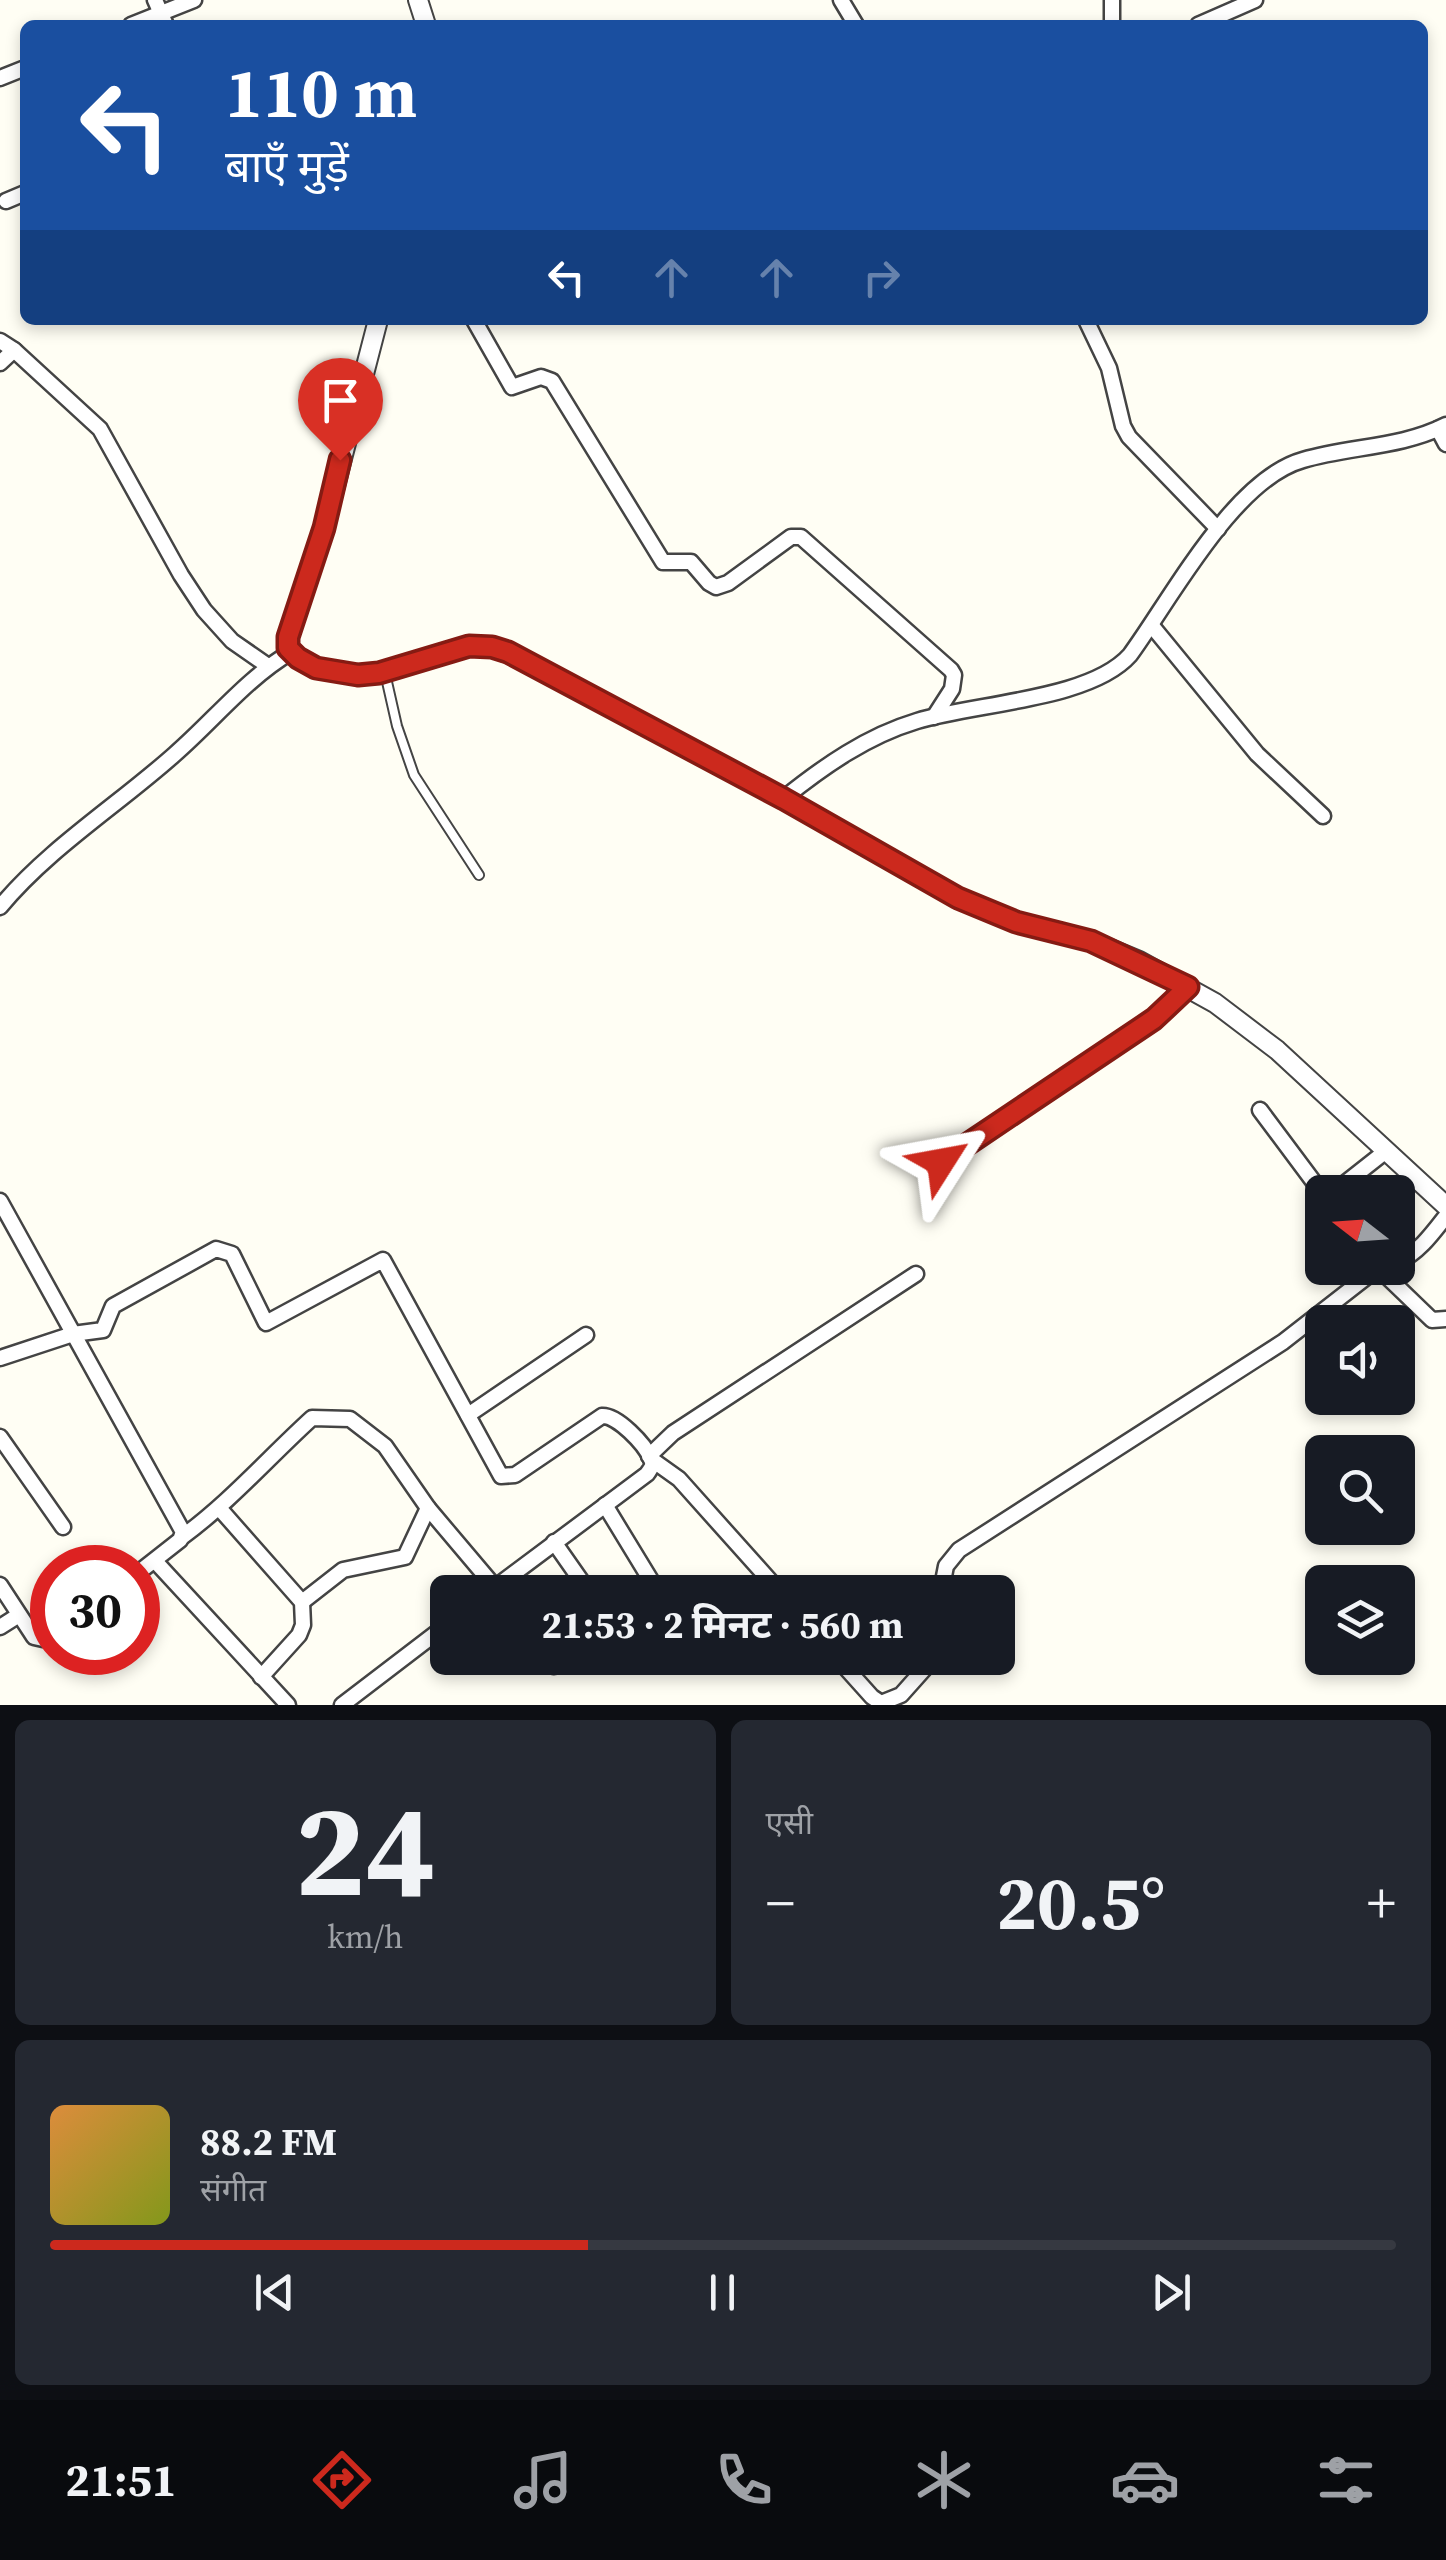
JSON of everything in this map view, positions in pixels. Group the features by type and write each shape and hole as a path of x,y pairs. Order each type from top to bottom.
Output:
{"street":[{"path":"161,13 194,0"},
{"path":"1209,20 1255,0"},
{"path":"6,201 20,195"},
{"path":"372,325 324,528 288,637 291,652 316,668 358,675 469,646 492,647 568,683 958,898 1016,922 1091,941 1216,1003 1276,1050 1446,1206"},
{"path":"477,325 512,387 541,377 552,381 663,562 690,562 716,587 728,583 791,537 801,537 951,670 952,689 934,717"},
{"path":"1088,325 1109,368 1122,426 1218,529"},
{"path":"0,341 100,429 204,610 232,641 268,666"},
{"path":"0,363 14,350"},
{"path":"784,799 822,768 862,744 934,717 1043,694 1103,676 1123,663 1218,529 1265,480 1299,461 1391,444 1442,427 1446,444"},
{"path":"1152,626 1257,754 1323,816"},
{"path":"0,907 70,842 176,754 268,666 291,652"},
{"path":"941,1162 1154,1019 1188,987"},
{"path":"1260,1110 1309,1175"},
{"path":"1356,1175 1386,1151"},
{"path":"0,1201 182,1529 182,1537"},
{"path":"1415,1251 1446,1216"},
{"path":"0,1358 73,1334 103,1330 114,1306 216,1249 232,1254 266,1324 383,1260 498,1472 506,1477 515,1475 609,1415 620,1421 650,1457 679,1478 765,1575"},
{"path":"650,1457 673,1433 916,1274"},
{"path":"944,1575 946,1566 959,1550 1267,1352 1358,1285"},
{"path":"1396,1285 1432,1320 1446,1319"},
{"path":"468,1414 586,1335"},
{"path":"160,1557 220,1510 263,1462 312,1418 350,1419 385,1446 482,1575"},
{"path":"0,1437 64,1527"},
{"path":"514,1575 647,1474 652,1464 650,1457"},
{"path":"605,1505 648,1575"},
{"path":"302,1602 343,1570 405,1556 428,1508"},
{"path":"220,1510 302,1602 303,1625 299,1636 261,1677"},
{"path":"554,1542 576,1575"},
{"path":"160,1566 288,1705"},
{"path":"0,1585 30,1630"},
{"path":"0,1628 19,1615"},
{"path":"342,1705 430,1638"},
{"path":"852,1675 881,1703 901,1695 919,1675"}],"lane":[{"path":"385,671 400,740 414,775 479,875"}],"route":[{"path":"340,460 324,528 288,637 288,648 298,658 316,668 358,675 379,673 469,646 508,652 784,799 958,898 997,916 1091,941 1188,987 1154,1019 941,1162"}]}
